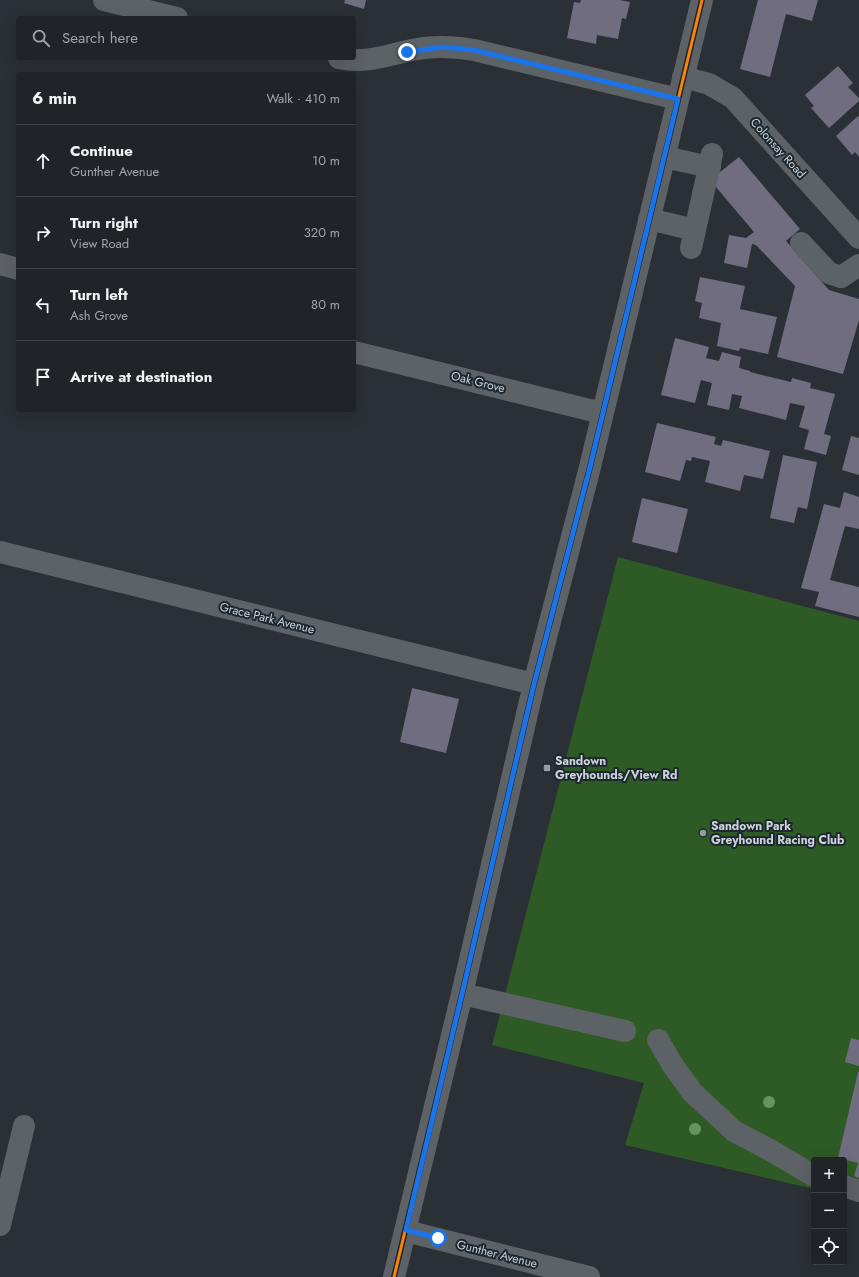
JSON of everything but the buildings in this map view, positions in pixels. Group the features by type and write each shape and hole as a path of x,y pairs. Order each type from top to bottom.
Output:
{"street":[{"path":"104,0 169,16"},
{"path":"394,1277 534,684 602,413 702,0"},
{"path":"354,60 362,61 379,59 424,48 458,48 474,50 678,99"},
{"name":"Colonsay Road","path":"683,77 708,84 733,98 859,238"},
{"path":"649,219 693,239 711,160 664,157"},
{"path":"801,243 828,273 841,277 859,265"},
{"path":"0,264 16,268"},
{"name":"Oak Grove","path":"356,352 602,413"},
{"name":"Grace Park Avenue","path":"0,552 534,684"},
{"path":"462,994 625,1031"},
{"path":"658,1040 672,1064 692,1092 734,1131 811,1174"},
{"path":"0,1225 24,1126"},
{"path":"847,1187 859,1191"},
{"name":"Gunther Avenue","path":"406,1230 589,1277"}],"green space":[{"name":"Sandown Park Greyhound Racing Club","path":"618,557 859,621 859,1200 847,1197 847,1157 811,1157 811,1188 625,1145 644,1083 492,1045"}],"transit line":[{"path":"394,1277 534,684 590,467 702,0"}],"place":[{"name":"Sandown Greyhounds/View Rd","path":"547,768"},
{"name":"Sandown Park Greyhound Racing Club","path":"703,833"}],"route":[{"path":"407,52 424,48 442,47 474,50 678,99 590,467 534,684 406,1230 438,1238"}]}
